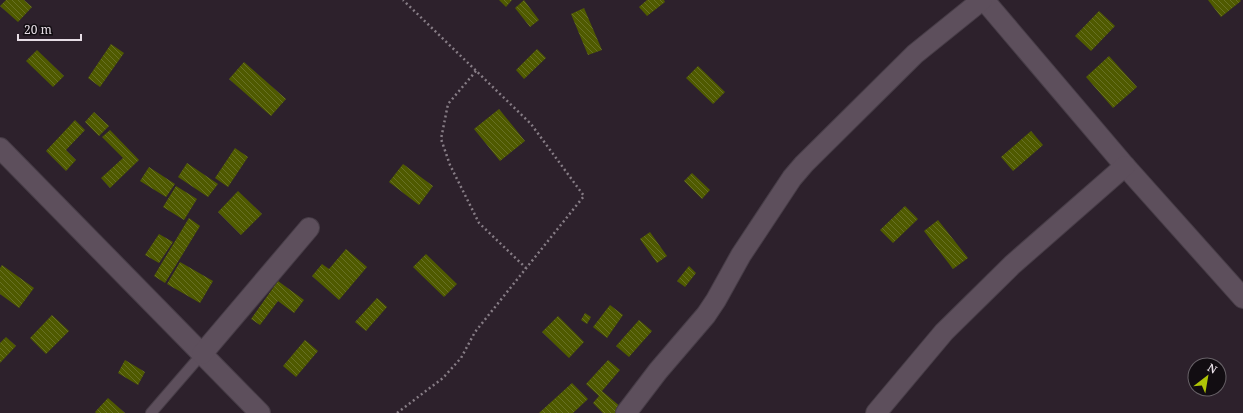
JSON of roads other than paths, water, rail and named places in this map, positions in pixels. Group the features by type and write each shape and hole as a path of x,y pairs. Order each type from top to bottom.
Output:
{"street":[{"path":"626,413 658,371 709,310 741,255 792,178 804,164 915,54 983,0 1125,166 1243,298"},
{"path":"0,148 260,413"},
{"path":"876,413 944,332 1012,265 1125,166"},
{"path":"202,354 309,228"}],"lane":[{"path":"151,413 202,354"}]}
